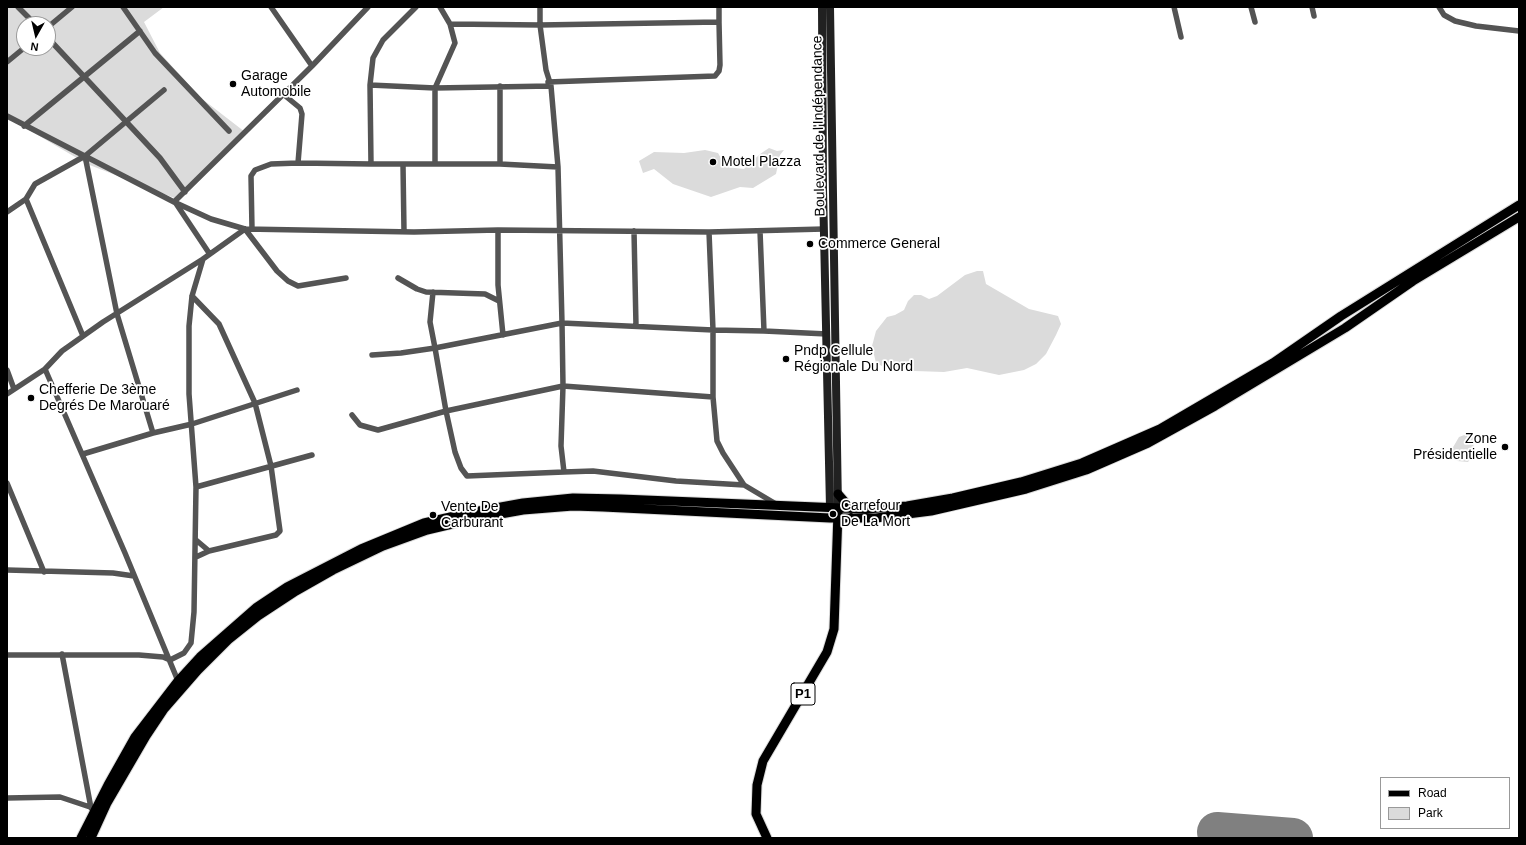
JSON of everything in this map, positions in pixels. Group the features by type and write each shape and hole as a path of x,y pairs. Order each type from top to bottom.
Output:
{"main road":[{"name":"Boulevard de l'Indépendance","path":"822,7 824,229 834,508"},
{"name":"Boulevard de l'Indépendance","path":"830,7 838,494 834,508"},
{"path":"81,838 93,808 135,737 178,681 226,633 257,607 329,564 361,548 424,523 522,503 572,498 851,509 906,506 953,498 1021,482 1082,463 1160,429 1272,363 1341,316 1519,205"},
{"path":"91,838 106,803 146,736 164,709 198,670 240,630 296,591 333,570 383,546 427,530 478,518 523,510 573,506 834,518 876,518 931,511 1001,495 1086,470 1148,443 1246,388 1345,328 1435,267 1519,217"},
{"path":"838,494 851,509"},
{"path":"834,508 834,518"},
{"name":"P1","path":"766,838 756,814 757,785 763,761 827,652 834,629 836,544 830,528 834,518"}],"street":[{"path":"18,7 26,16"},
{"path":"56,20 72,7"},
{"path":"123,7 155,53 229,130"},
{"path":"271,7 312,66"},
{"path":"174,202 312,66 368,7"},
{"path":"371,164 370,85 373,58 377,48 398,24 416,7"},
{"path":"435,163 435,88 455,43 450,24 440,7"},
{"path":"540,7 540,25 550,84 558,167 558,230 563,386 562,446 564,472"},
{"path":"370,85 435,88 715,76 720,65 718,22 719,7"},
{"path":"1174,7 1181,36"},
{"path":"1251,7 1255,22"},
{"path":"1312,7 1314,16"},
{"path":"1439,7 1444,15 1455,20 1476,26 1519,31"},
{"path":"450,24 540,25 718,22"},
{"path":"24,126 140,31"},
{"path":"56,46 160,158 185,192"},
{"path":"7,62 16,55"},
{"path":"500,86 500,164"},
{"path":"7,212 26,199 35,184 85,156 164,90"},
{"path":"283,94 300,108 302,114 298,163"},
{"path":"7,116 174,202 211,219 245,229 404,232 558,230 709,232 824,229"},
{"path":"85,156 116,314 153,433"},
{"path":"252,229 251,176 255,170 271,164 298,163 403,165 435,163 558,167"},
{"path":"403,165 404,232"},
{"path":"26,199 84,336"},
{"path":"174,202 209,253"},
{"path":"7,394 45,369 62,351 116,314 203,259 209,253 245,229"},
{"path":"245,229 277,271 288,281 298,286 346,278"},
{"path":"498,230 500,301 503,335"},
{"path":"760,230 764,330"},
{"path":"634,231 636,326"},
{"path":"709,232 713,330 713,397 717,441 744,485 780,507"},
{"path":"170,660 184,652 191,643 194,612 196,488 188,362 192,296 203,259"},
{"path":"398,278 417,289 433,292 485,294 500,301"},
{"path":"433,292 430,317 446,411 455,452 467,476 592,471 676,481 744,485"},
{"path":"192,296 219,324 254,403 271,466 280,531 276,535 209,551 196,557"},
{"path":"372,355 401,353 435,348 562,323 713,330 764,330 827,334"},
{"path":"45,369 83,454 178,681"},
{"path":"7,370 14,389"},
{"path":"352,415 360,425 378,430 446,411 563,386 713,397"},
{"path":"83,454 153,433 192,424 297,390"},
{"path":"196,488 312,455"},
{"path":"7,483 44,572"},
{"path":"196,540 209,551"},
{"path":"7,570 113,573 134,576"},
{"path":"7,798 60,797 93,808 62,654"},
{"path":"7,655 139,655 163,657 170,660"}],"green space":[{"path":"7,7 164,7 144,22 160,53 201,98 245,132 177,199 87,164 7,117"},
{"path":"769,148 777,151 784,150 780,155 776,174 753,188 740,187 711,197 673,184 654,169 643,173 639,161 654,152 684,153 705,150 718,153 726,167 744,169"},
{"path":"977,271 983,271 986,284 1029,309 1058,316 1061,324 1056,335 1046,354 1036,364 1024,370 999,375 967,368 944,372 915,371 884,367 876,363 872,346 876,331 887,317 904,310 908,301 914,295 921,295 929,299 937,296 965,275"},
{"path":"1470,433 1474,435 1473,455 1468,462 1457,461 1452,449 1459,437"}],"shaded area":[{"path":"729,157 745,158 744,166 729,165"}],"runway":[{"path":"1217,832 1293,838"}],"place":[{"name":"Garage Automobile","path":"233,84"},
{"name":"Motel Plazza","path":"713,162"},
{"name":"Commerce General","path":"810,244"},
{"name":"Pndp Cellule Régionale Du Nord","path":"786,359"},
{"name":"Chefferie De 3ème Degrés De Marouaré","path":"31,398"},
{"name":"Zone Présidentielle","path":"1505,447"},
{"name":"Carrefour De La Mort","path":"833,514"},
{"name":"Vente De Carburant","path":"433,515"}]}
